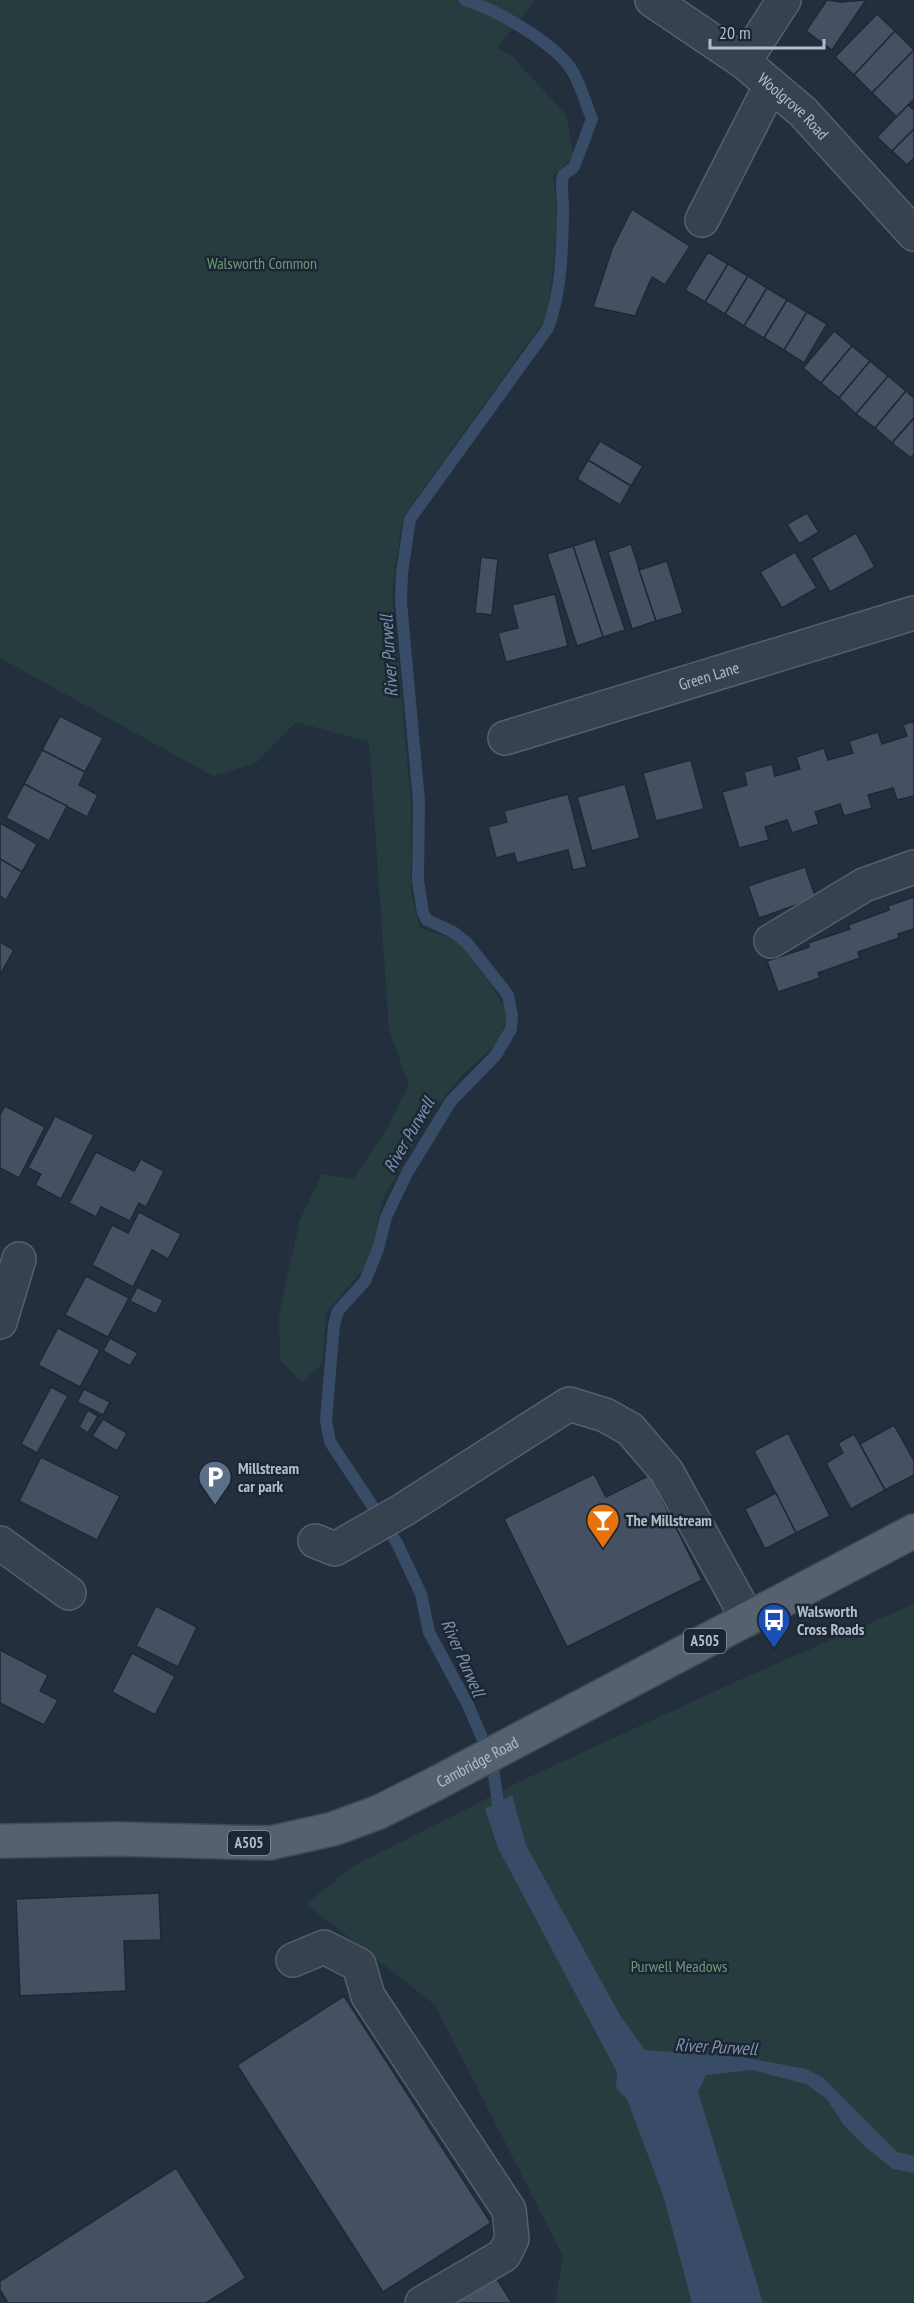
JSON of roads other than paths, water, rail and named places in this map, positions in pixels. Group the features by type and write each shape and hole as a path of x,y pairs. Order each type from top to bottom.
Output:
{"main road":[{"name":"Cambridge Road","path":"0,1841 117,1839 270,1843 333,1829 379,1812 914,1532"}],"street":[{"name":"Woolgrove Road","path":"652,0 744,62 816,124 912,229"},
{"path":"744,62 784,0"},
{"path":"702,220 771,85"},
{"name":"Green Lane","path":"505,738 914,613"},
{"path":"771,941 864,885 914,867"},
{"path":"0,1323 19,1259"},
{"path":"315,1541 335,1549 403,1510 569,1404 605,1415 630,1429 667,1472 748,1619"},
{"path":"0,1543 69,1593"},
{"path":"293,1960 324,1947 359,1965 368,1996 509,2210 512,2239 504,2255 422,2303"}],"water":[{"path":"512,1795 526,1845 621,2017 645,2050 742,2057 806,2069 823,2078 897,2152 914,2156 914,2173 893,2169 862,2144 843,2124 827,2099 806,2084 753,2070 706,2075 698,2092 763,2303 692,2303 664,2198 627,2099 616,2088 617,2072 498,1848 485,1809"}],"waterway":[{"name":"River Purwell","path":"465,0 508,19 554,50 573,72 592,119 574,167 563,175 560,273 556,301 548,328 410,519 402,573 401,602 419,801 418,881 423,913 427,920 453,932 467,943 508,995 512,1016 511,1029 496,1055 451,1101 407,1173 386,1217 378,1249 365,1281 338,1311 334,1325 326,1420 330,1442 397,1543 421,1594 429,1632 468,1705 492,1761 498,1803 503,1817"}],"place":[{"name":"Millstream car park","path":"215,1506"},
{"name":"The Millstream","path":"603,1549"},
{"name":"Walsworth Cross Roads","path":"774,1649"}],"park label":[{"name":"Walsworth Common","path":"262,263"},
{"name":"Purwell Meadows","path":"679,1966"}]}
